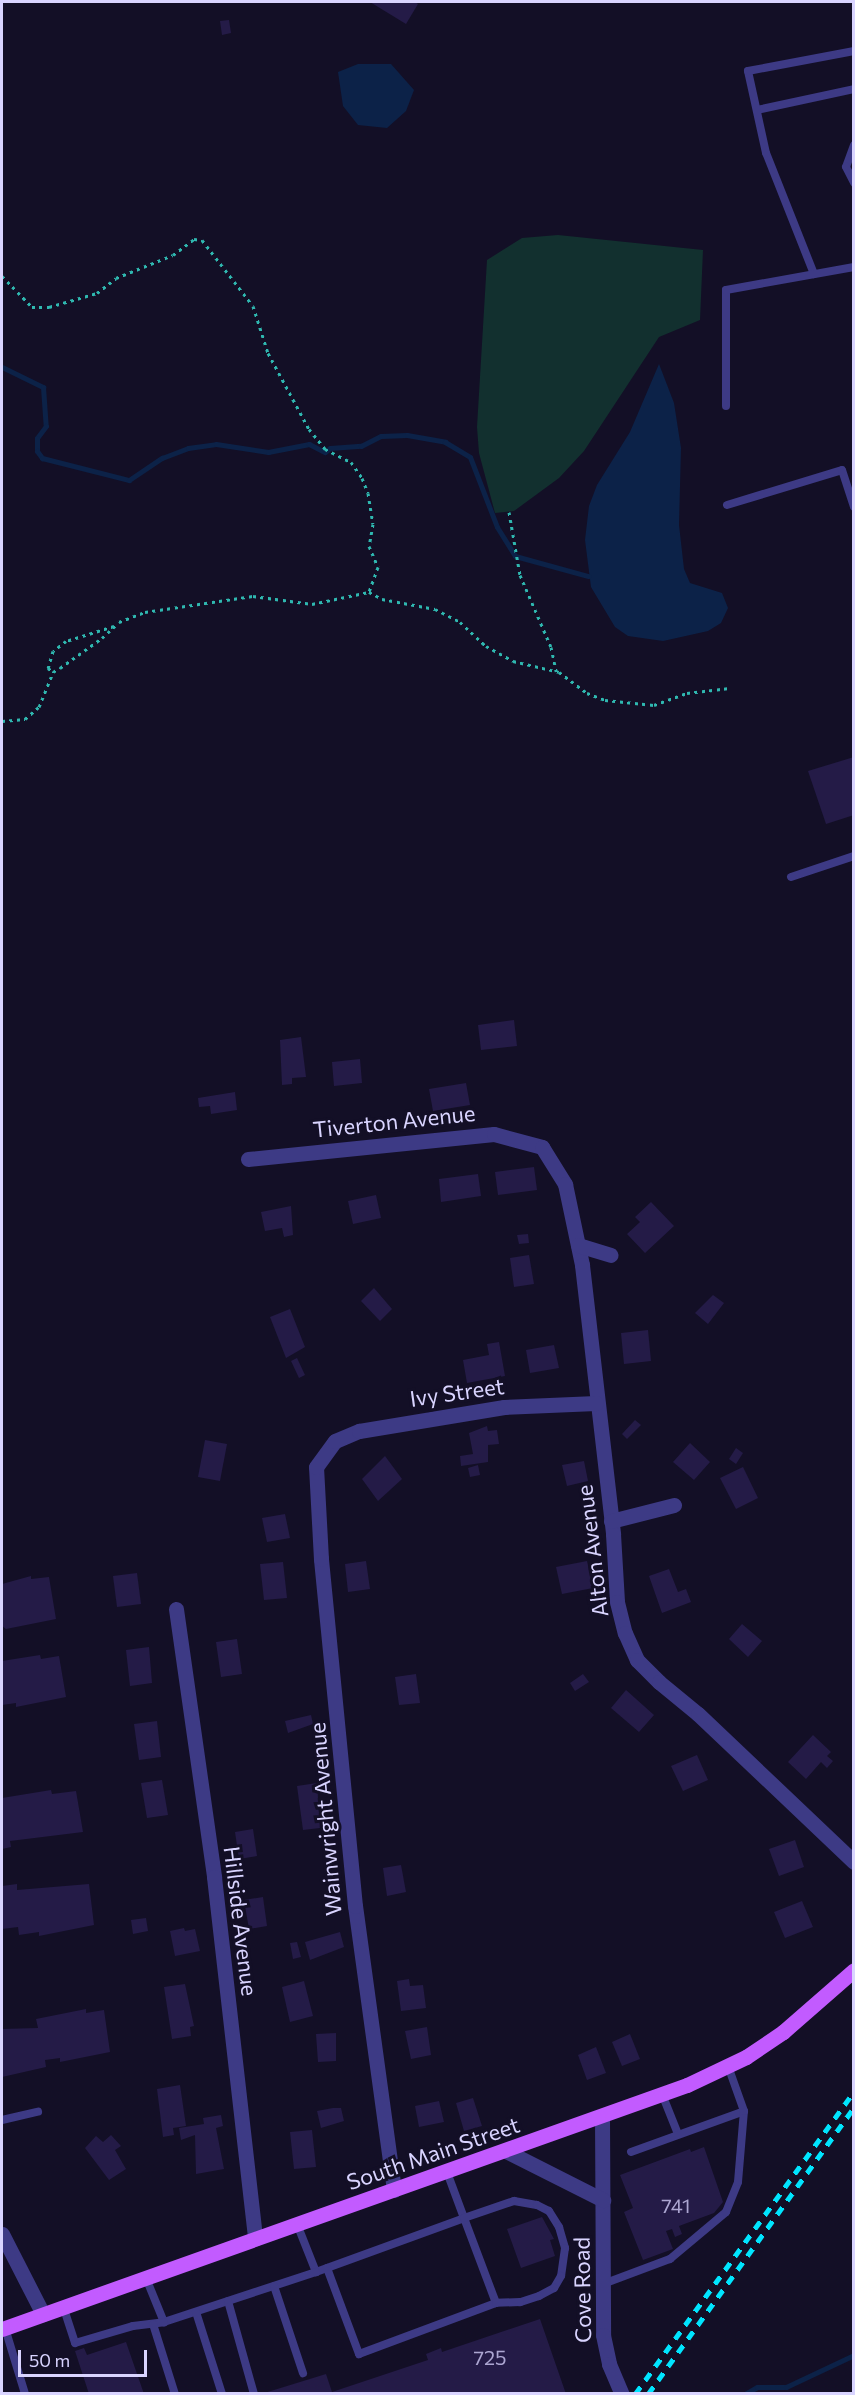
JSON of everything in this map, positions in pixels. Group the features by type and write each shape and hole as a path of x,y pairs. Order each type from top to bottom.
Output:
{"main road":[{"name":"South Main Street","path":"3,2329 662,2094 728,2066 783,2032 854,1970"}],"street":[{"name":"Tiverton Avenue","path":"248,1159 494,1134 542,1147"},
{"name":"Alton Avenue","path":"542,1147 565,1184 578,1245 611,1521 617,1602 637,1659 854,1862"},
{"path":"578,1245 610,1255"},
{"name":"Ivy Street","path":"329,1446 359,1431 436,1417 519,1405 596,1403"},
{"name":"Wainwright Avenue","path":"329,1446 321,1456 316,1474 321,1559 344,1756 355,1906 394,2190"},
{"path":"611,1521 674,1505"},
{"name":"Hillside Avenue","path":"177,1609 214,1877 255,2240"},
{"name":"Cove Road","path":"602,2117 603,2335 622,2394"},
{"path":"506,2151 603,2200"},
{"path":"2,2234 43,2314"}],"lane":[{"path":"814,274 766,153 748,71 854,51"},
{"path":"757,110 854,89"},
{"path":"854,145 846,167 854,183"},
{"path":"726,406 726,290 854,267"},
{"path":"727,505 842,470 854,507"},
{"path":"791,877 854,856"},
{"path":"603,2284 670,2259 726,2212 738,2182 744,2111 728,2066"},
{"path":"662,2094 678,2134"},
{"path":"631,2152 744,2111"},
{"path":"2,2120 38,2112"},
{"path":"447,2172 496,2302"},
{"path":"63,2306 75,2343 196,2312 316,2272 501,2204 526,2201 549,2211 559,2227 566,2264 554,2288 520,2302 496,2302 359,2354 327,2268"},
{"path":"297,2224 316,2272"},
{"path":"146,2278 164,2322"},
{"path":"274,2286 303,2373"},
{"path":"228,2301 254,2394"},
{"path":"196,2312 222,2394"},
{"path":"153,2324 175,2394"},
{"path":"3,2329 26,2394"}],"path":[{"path":"2,276 32,307 49,308 97,293 116,278 172,255 194,239 202,240 253,306 282,383 325,449 355,465 368,493 373,528 369,546 378,567 369,592"},
{"path":"508,512 520,575 551,647 556,671"},
{"path":"53,672 48,662 53,651 66,641 114,626 145,612 225,598 253,596 312,604 369,592 382,599 435,609 460,622 486,646 513,661 556,671 587,693 631,704 654,705 687,693 730,688"},
{"path":"2,721 25,719 39,707 53,672 114,626"}],"green space":[{"path":"558,235 703,250 700,320 659,337 584,451 559,478 514,511 495,513 479,453 477,427 487,260 522,238"}],"water":[{"path":"358,64 391,64 414,90 406,111 387,128 358,125 343,106 338,72"},
{"path":"659,364 674,403 681,448 679,525 684,569 690,583 722,593 728,608 721,623 708,631 663,641 628,636 615,627 591,587 585,540 589,506 597,485 630,432"}],"building":[{"path":"370,2 415,2 418,4 406,24"},
{"path":"229,20 231,33 222,35 220,21"},
{"path":"854,757 854,815 826,824 808,771"},
{"path":"514,1020 517,1046 481,1050 478,1025"},
{"path":"301,1037 306,1077 292,1078 292,1084 282,1085 280,1040"},
{"path":"360,1059 362,1083 334,1086 332,1062"},
{"path":"466,1083 470,1105 433,1111 429,1089"},
{"path":"235,1092 237,1110 211,1114 210,1106 199,1107 198,1098"},
{"path":"534,1167 537,1190 498,1195 495,1172"},
{"path":"478,1174 481,1196 441,1202 439,1179"},
{"path":"376,1195 381,1218 353,1224 348,1201"},
{"path":"651,1202 674,1226 645,1253 627,1234 640,1222 635,1217"},
{"path":"291,1206 293,1235 284,1237 282,1228 265,1231 261,1212"},
{"path":"528,1234 529,1243 519,1244 517,1235"},
{"path":"529,1255 534,1284 514,1287 510,1258"},
{"path":"374,1288 392,1309 380,1321 361,1301"},
{"path":"713,1295 724,1303 708,1324 695,1313"},
{"path":"290,1309 305,1347 286,1358 270,1317"},
{"path":"648,1330 651,1361 624,1364 621,1333"},
{"path":"499,1342 505,1376 467,1383 463,1360 489,1355 487,1344"},
{"path":"554,1345 559,1368 530,1373 526,1350"},
{"path":"297,1358 305,1375 299,1378 291,1361"},
{"path":"635,1420 641,1425 627,1439 622,1434"},
{"path":"487,1426 488,1431 497,1430 499,1444 488,1445 488,1462 461,1466 460,1456 473,1454 469,1433"},
{"path":"205,1440 227,1444 220,1481 198,1477"},
{"path":"690,1443 710,1462 694,1480 673,1462"},
{"path":"736,1448 743,1453 736,1464 729,1459"},
{"path":"385,1456 402,1479 378,1501 362,1479"},
{"path":"584,1461 588,1481 567,1486 562,1465"},
{"path":"478,1465 480,1475 470,1477 468,1468"},
{"path":"743,1467 758,1498 736,1509 720,1478"},
{"path":"285,1514 290,1538 267,1542 262,1518"},
{"path":"366,1561 370,1589 348,1592 345,1564"},
{"path":"587,1561 593,1588 562,1594 556,1567"},
{"path":"283,1562 287,1598 264,1600 260,1564"},
{"path":"669,1569 678,1592 686,1589 691,1602 662,1613 649,1576"},
{"path":"137,1573 141,1604 117,1607 113,1576"},
{"path":"31,1576 31,1579 49,1577 56,1619 6,1629 2,1626 2,1584"},
{"path":"742,1624 762,1641 748,1657 729,1639"},
{"path":"237,1639 242,1674 221,1677 216,1642"},
{"path":"149,1647 152,1683 130,1686 126,1650"},
{"path":"40,1655 41,1659 59,1656 66,1697 16,1707 16,1703 2,1705 2,1661"},
{"path":"416,1674 420,1703 399,1705 395,1677"},
{"path":"583,1674 589,1682 575,1691 570,1683"},
{"path":"626,1690 654,1715 639,1732 611,1708"},
{"path":"311,1715 313,1724 288,1733 285,1721"},
{"path":"157,1721 161,1757 139,1760 134,1724"},
{"path":"813,1735 831,1752 827,1756 833,1761 827,1768 821,1762 806,1779 788,1762"},
{"path":"697,1755 708,1780 683,1791 671,1766"},
{"path":"162,1780 168,1815 147,1818 141,1783"},
{"path":"317,1783 320,1828 303,1830 297,1786"},
{"path":"51,1790 52,1794 76,1791 83,1832 10,1841 11,1847 2,1849 2,1798"},
{"path":"253,1829 257,1856 239,1859 235,1832"},
{"path":"795,1840 804,1867 779,1876 769,1849"},
{"path":"401,1865 406,1892 387,1896 383,1868"},
{"path":"17,1884 17,1890 89,1884 94,1925 39,1936 39,1932 19,1935 18,1927 2,1929 2,1886"},
{"path":"263,1897 267,1926 249,1929 244,1900"},
{"path":"802,1901 813,1927 785,1938 774,1912"},
{"path":"146,1918 148,1931 133,1934 131,1920"},
{"path":"184,1928 185,1931 195,1929 200,1951 175,1956 170,1931"},
{"path":"340,1932 344,1947 310,1960 305,1942"},
{"path":"297,1942 301,1957 293,1959 290,1943"},
{"path":"409,1979 410,1986 423,1985 426,2008 401,2011 397,1981"},
{"path":"304,1981 313,2016 290,2022 282,1987"},
{"path":"185,1984 194,2026 190,2027 191,2036 172,2039 164,1987"},
{"path":"86,2009 86,2013 104,2010 110,2052 60,2062 60,2058 45,2060 46,2067 2,2077 2,2029 38,2028 36,2019"},
{"path":"427,2027 431,2055 411,2059 405,2031"},
{"path":"336,2033 336,2061 318,2062 316,2034"},
{"path":"630,2034 640,2059 622,2066 612,2042"},
{"path":"596,2047 606,2073 587,2080 578,2055"},
{"path":"180,2085 186,2126 173,2128 174,2135 163,2137 157,2089"},
{"path":"473,2098 482,2126 464,2131 456,2103"},
{"path":"439,2101 444,2122 419,2127 415,2106"},
{"path":"341,2108 344,2121 321,2128 317,2111"},
{"path":"221,2115 223,2126 216,2128 224,2169 196,2174 195,2135 181,2140 179,2128 204,2124 203,2118"},
{"path":"312,2130 316,2167 294,2169 290,2132"},
{"path":"111,2135 121,2146 115,2150 126,2169 109,2180 85,2148 96,2136 103,2142"},
{"path":"704,2147 723,2202 714,2213 679,2226 682,2234 675,2237 672,2229 666,2231 673,2249 643,2260 624,2212 633,2208 620,2175 690,2149 691,2152"},
{"path":"542,2217 554,2239 550,2240 555,2256 521,2268 507,2229"},
{"path":"540,2319 566,2394 261,2394 326,2374 332,2392 428,2360 426,2354 441,2348 442,2352"},
{"path":"126,2342 144,2394 89,2394 75,2351 84,2348 87,2355"}],"waterway":[{"path":"2,367 43,387 46,426 37,438 37,451 42,458 129,480 162,458 188,448 216,444 268,452 309,444 325,452 330,448 361,446 381,436 407,435 445,442 470,457 497,527 515,556 588,576"},
{"path":"745,2394 757,2387 786,2387 854,2355"}],"railway":[{"path":"635,2394 854,2091"},
{"path":"648,2394 854,2107"}]}
